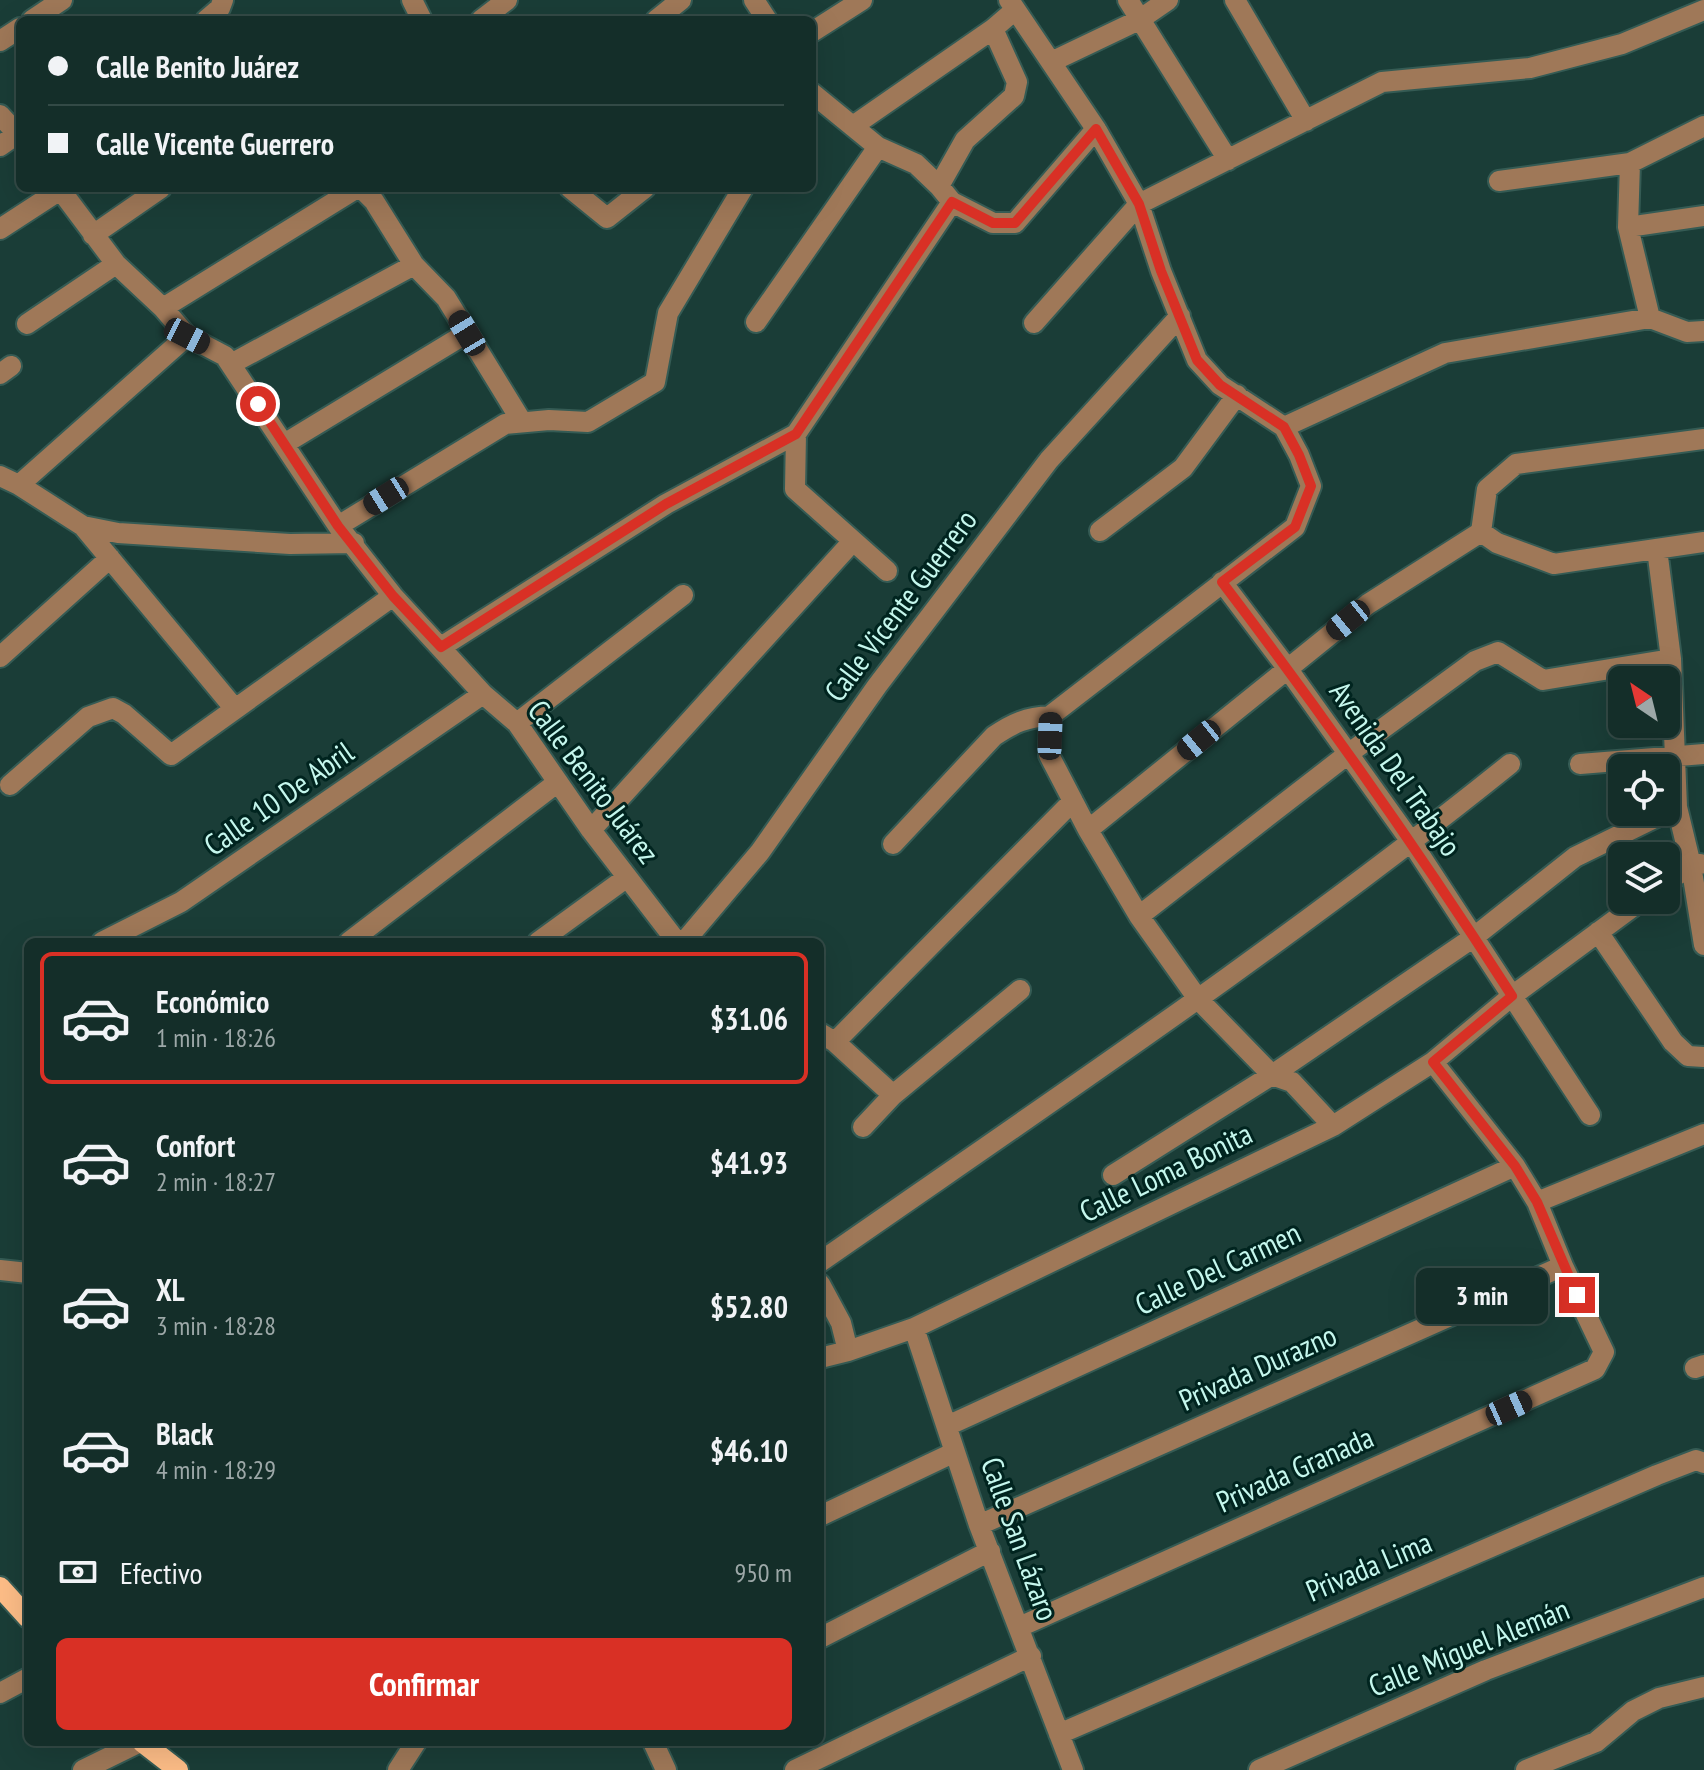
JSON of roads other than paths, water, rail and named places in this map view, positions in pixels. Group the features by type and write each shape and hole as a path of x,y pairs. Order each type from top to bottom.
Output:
{"main road":[{"path":"0,1587 24,1614"},
{"path":"146,1746 178,1770"}],"street":[{"path":"38,16 62,0"},
{"path":"211,16 220,8 223,0"},
{"path":"486,16 507,0"},
{"path":"661,16 681,0"},
{"path":"816,29 862,0"},
{"path":"1128,0 1228,160"},
{"path":"1051,62 1139,20 1168,0"},
{"path":"1235,0 1306,121"},
{"path":"853,126 993,29 1012,5 1096,129 1139,204 1161,271 1197,360 1220,385 1284,427 1311,486 1295,527 1050,716 1013,723 994,736 893,844"},
{"path":"1034,323 1139,204 1382,82 1530,68 1622,44 1704,10"},
{"path":"441,647 666,504 796,434 946,194 965,140 1014,96 1017,82 993,29"},
{"path":"816,96 878,147 916,164 946,194 993,223 1015,223 1096,129"},
{"path":"0,115 12,139"},
{"path":"1499,181 1630,163 1704,126"},
{"path":"756,322 878,147"},
{"path":"1630,163 1628,227 1650,318"},
{"path":"0,229 56,192"},
{"name":"Calle Benito Juárez","path":"62,192 116,264 163,308 187,336 225,356 338,526 393,596 483,694 517,723 626,878 674,938"},
{"path":"93,235 155,192"},
{"path":"163,308 352,192"},
{"path":"364,192 374,201 414,265 446,298 522,422"},
{"path":"575,192 607,218 640,192"},
{"path":"338,526 505,424 549,420 588,422 655,382 668,313 741,192"},
{"path":"1628,227 1704,216"},
{"path":"27,324 116,264"},
{"path":"231,364 414,265"},
{"name":"Calle Vicente Guerrero","path":"687,938 760,852 877,686 1049,460 1180,316"},
{"path":"1284,427 1445,353 1650,318 1687,332 1704,331"},
{"path":"284,444 467,333"},
{"path":"187,336 9,480 83,526 235,709"},
{"path":"1100,531 1183,468 1237,395"},
{"path":"796,434 795,489 887,571"},
{"path":"1088,830 1368,604 1481,532 1487,489 1516,464 1704,439"},
{"path":"83,526 118,533 290,544 354,543"},
{"path":"1481,532 1497,543 1554,564 1704,542"},
{"path":"591,830 853,541"},
{"path":"1657,549 1671,659 1674,754"},
{"path":"0,657 110,558"},
{"name":"Avenida Del Trabajo","path":"1222,582 1412,843 1512,996"},
{"path":"517,723 683,595"},
{"path":"10,785 88,717 113,708 171,755 393,596"},
{"path":"1139,916 1348,754 1475,661 1498,652 1543,680 1671,659"},
{"name":"Calle 10 De Abril","path":"110,938 181,902 483,694"},
{"path":"1050,716 1049,755 1088,830 1139,916 1198,999 1272,1075 1292,1082 1333,1126"},
{"path":"1680,756 1704,754"},
{"path":"1580,764 1608,762"},
{"path":"824,1259 1198,999 1412,843 1510,764"},
{"path":"354,938 558,782"},
{"path":"893,1095 828,1038 1073,801"},
{"path":"1680,816 1697,864 1704,945"},
{"path":"1113,1175 1272,1075 1474,937 1575,857 1638,826"},
{"path":"544,938 626,878"},
{"name":"Calle Loma Bonita","path":"824,1357 914,1328 1333,1126 1433,1062 1512,996 1623,914"},
{"path":"1598,932 1673,1042 1688,1056 1704,1057"},
{"path":"863,1127 893,1095 1020,990"},
{"path":"1512,996 1590,1115"},
{"path":"1433,1062 1515,1166 1537,1202 1563,1266"},
{"path":"1537,1202 1704,1134"},
{"name":"Calle Del Carmen","path":"947,1426 1515,1166"},
{"name":"Privada Granada","path":"1019,1627 1595,1369 1604,1352 1563,1266"},
{"name":"Privada Durazno","path":"979,1525 1563,1266"},
{"path":"0,1270 24,1273"},
{"path":"824,1291 841,1323 848,1351"},
{"name":"Calle San Lázaro","path":"914,1328 979,1525 1059,1734 1066,1767"},
{"path":"824,1514 955,1452"},
{"name":"Privada Lima","path":"1059,1734 1657,1475 1696,1460 1704,1463"},
{"path":"824,1636 990,1551"},
{"name":"Calle Miguel Alemán","path":"1259,1770 1486,1670 1704,1587"},
{"path":"795,1770 1031,1656"},
{"path":"0,1693 24,1680"},
{"path":"1526,1770 1596,1742 1633,1711 1659,1698 1704,1687"},
{"path":"83,1770 133,1746"},
{"path":"398,1770 413,1746"},
{"path":"655,1746 666,1770"}]}
